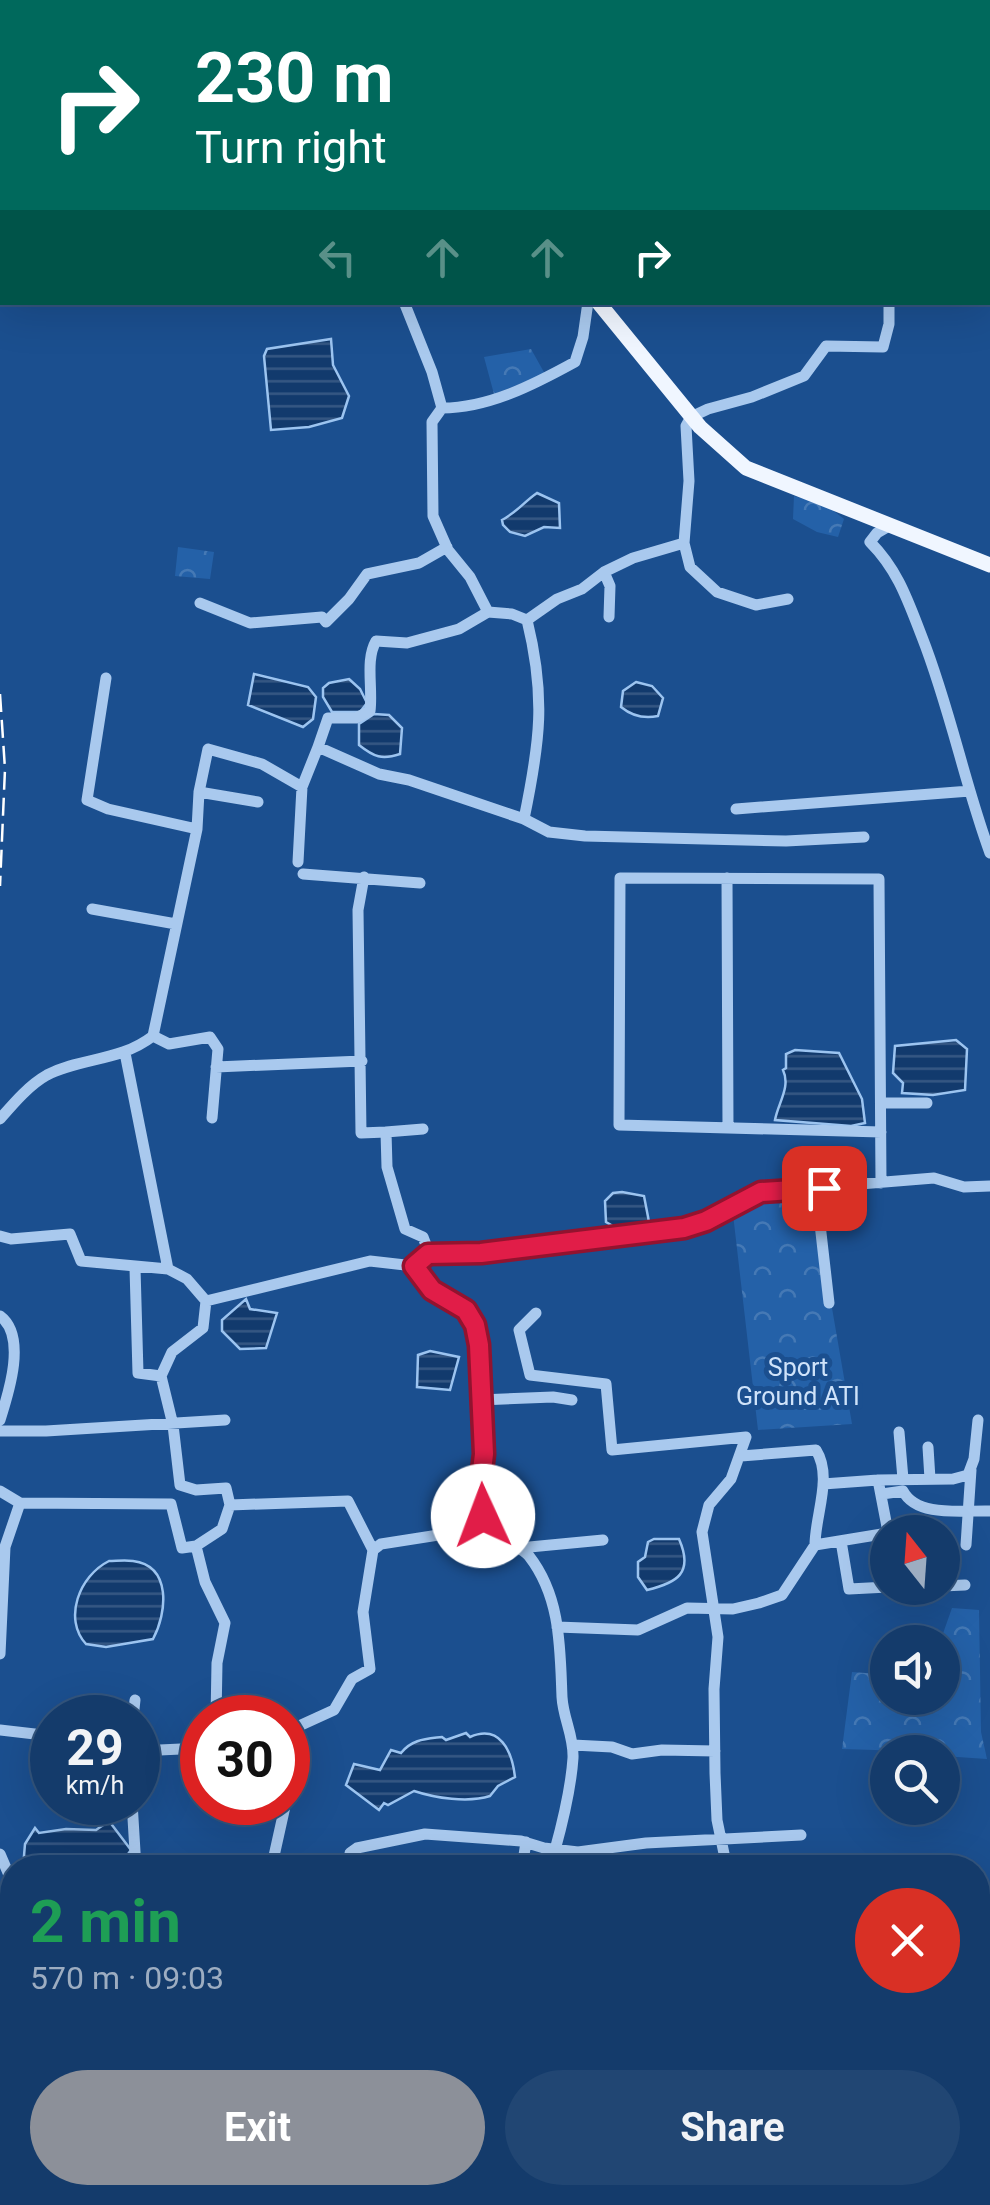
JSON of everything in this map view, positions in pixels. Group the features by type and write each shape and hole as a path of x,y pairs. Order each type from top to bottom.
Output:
{"main road":[{"path":"600,305 691,417 746,468 990,565"}],"street":[{"path":"558,0 568,0"},
{"path":"405,305 442,408"},
{"path":"488,612 470,577 447,548 434,516 432,422 442,408 492,400 538,382 574,362 588,305"},
{"path":"788,599 756,606 716,592 690,567 684,543 689,482 684,445 686,426 691,417 804,376 826,346 883,347 889,305"},
{"path":"889,526 870,542 881,552 910,600 946,698 990,853"},
{"path":"527,620 604,572 633,558 684,543"},
{"path":"200,603 250,623 322,617 326,622 367,574 419,563 447,548"},
{"path":"604,572 610,586 609,617"},
{"path":"420,882 300,868 302,787 328,718 356,718 370,711 371,658 376,641 407,644 459,629 488,612 527,620"},
{"path":"524,818 541,717 538,665 527,620"},
{"path":"106,678 87,800 108,809 197,829"},
{"path":"318,747 379,774 524,818 549,832 786,840 864,836"},
{"path":"0,1120 36,1082 50,1074 125,1053 153,1036 197,829 208,748 262,764 302,787"},
{"path":"736,808 970,791"},
{"path":"199,792 258,802"},
{"path":"364,877 358,910 361,1133 423,1129"},
{"path":"881,1132 619,1125 620,878 879,879 881,1103 881,1132 881,1183"},
{"path":"727,878 728,1128"},
{"path":"92,909 176,924"},
{"path":"153,1036 170,1044 210,1037 218,1049 212,1118"},
{"path":"125,1053 168,1268"},
{"path":"216,1067 362,1062"},
{"path":"881,1103 927,1103"},
{"path":"386,1132 387,1167 405,1230 423,1238 428,1254"},
{"path":"414,1266 428,1254 481,1253 684,1228 761,1192 934,1178 964,1187 990,1186"},
{"path":"824,1188 820,1224 829,1303"},
{"path":"0,1236 11,1240 70,1234 81,1261 168,1268 187,1279 206,1301 204,1328 172,1352 161,1376 173,1425 180,1485 196,1490 226,1488 230,1505 222,1529 196,1546 182,1548 172,1504 20,1503 0,1491"},
{"path":"206,1301 370,1261 414,1266 432,1290 466,1310 475,1325 479,1345 483,1528 487,1536 519,1548 529,1557 554,1600 564,1672 562,1702 572,1745 564,1814 555,1850"},
{"path":"135,1268 138,1374 161,1376"},
{"path":"536,1313 519,1330 530,1375 606,1384 612,1450 746,1437 732,1480 709,1504 702,1532 718,1636 715,1752 717,1820 724,1855"},
{"path":"0,1316 6,1318 12,1331 14,1380 0,1420"},
{"path":"480,1400 572,1400"},
{"path":"0,1430 46,1432 225,1420"},
{"path":"966,1545 978,1420"},
{"path":"899,1432 903,1480"},
{"path":"928,1446 930,1479"},
{"path":"557,1627 638,1630 687,1608 733,1610 782,1595 815,1545 822,1463 816,1450 741,1456"},
{"path":"880,1487 903,1480 962,1478 971,1470"},
{"path":"823,1484 902,1491 913,1504 934,1510 990,1511"},
{"path":"880,1487 885,1515"},
{"path":"230,1505 348,1501 373,1550 363,1612 370,1669 352,1679 334,1710 310,1721"},
{"path":"0,1649 5,1547 20,1503"},
{"path":"518,1516 519,1548"},
{"path":"373,1550 381,1544 483,1528"},
{"path":"815,1545 870,1536"},
{"path":"519,1548 603,1540"},
{"path":"841,1542 849,1589 870,1588"},
{"path":"196,1546 205,1582 224,1623 217,1695"},
{"path":"960,1585 965,1585"},
{"path":"0,1730 30,1733"},
{"path":"572,1745 612,1747 632,1754 662,1750 715,1752"},
{"path":"133,1825 135,1855"},
{"path":"276,1855 282,1825"},
{"path":"350,1855 368,1843 425,1834 526,1842 578,1852 646,1843 801,1835"},
{"path":"524,1855 526,1842"}],"green space":[{"path":"531,349 545,374 494,394 484,357"},
{"path":"794,496 826,505 844,519 838,537 817,532 793,519"},
{"path":"178,547 214,552 210,579 175,576"},
{"name":"Sport Ground ATI","path":"813,1198 852,1424 758,1430 733,1214 736,1209 762,1201"},
{"path":"952,1608 979,1610 981,1732 987,1759 960,1757 960,1735 870,1735 870,1750 842,1749 852,1672 870,1673 870,1715 960,1715 960,1625 946,1625"}],"shaded area":[{"path":"331,339 333,365 349,396 342,418 309,427 271,430 264,356 267,349"},
{"path":"537,493 559,503 560,528 544,527 525,536 510,532 502,520"},
{"path":"254,674 308,687 316,697 313,719 303,727 248,705"},
{"path":"349,679 367,703 360,712 332,712 323,697 323,688"},
{"path":"636,682 652,686 663,698 658,716 638,716 621,707 623,691"},
{"path":"374,714 389,715 402,728 400,754 378,756 359,745 359,724"},
{"path":"956,1040 967,1049 965,1090 933,1095 902,1093 903,1083 893,1073 895,1046"},
{"path":"795,1050 839,1053 862,1099 865,1123 851,1126 775,1120 785,1089 786,1054"},
{"path":"613,1193 644,1196 650,1227 625,1233 606,1222 605,1201"},
{"path":"246,1299 250,1309 277,1313 266,1348 240,1349 222,1331 222,1320"},
{"path":"430,1351 459,1357 450,1390 417,1387 418,1355"},
{"path":"679,1539 685,1560 674,1580 647,1590 638,1577 638,1562 645,1557 648,1542"},
{"path":"109,1561 133,1561 155,1572 163,1604 153,1639 106,1647 86,1644 79,1634 75,1611 82,1587"},
{"path":"466,1733 470,1737 497,1737 511,1758 515,1777 498,1786 490,1796 452,1799 414,1791 388,1805 384,1803 379,1810 346,1785 354,1764 380,1770 391,1750 401,1753 420,1740 446,1740"},
{"path":"112,1825 131,1850 129,1855 24,1855 25,1844 35,1828 39,1833 96,1830"}],"railway":[{"path":"0,694 5,769 0,886"}],"route":[{"path":"483,1516 484,1454 475,1325 455,1301 432,1290 414,1266 428,1254 481,1253 684,1228 761,1192 824,1188"}]}
